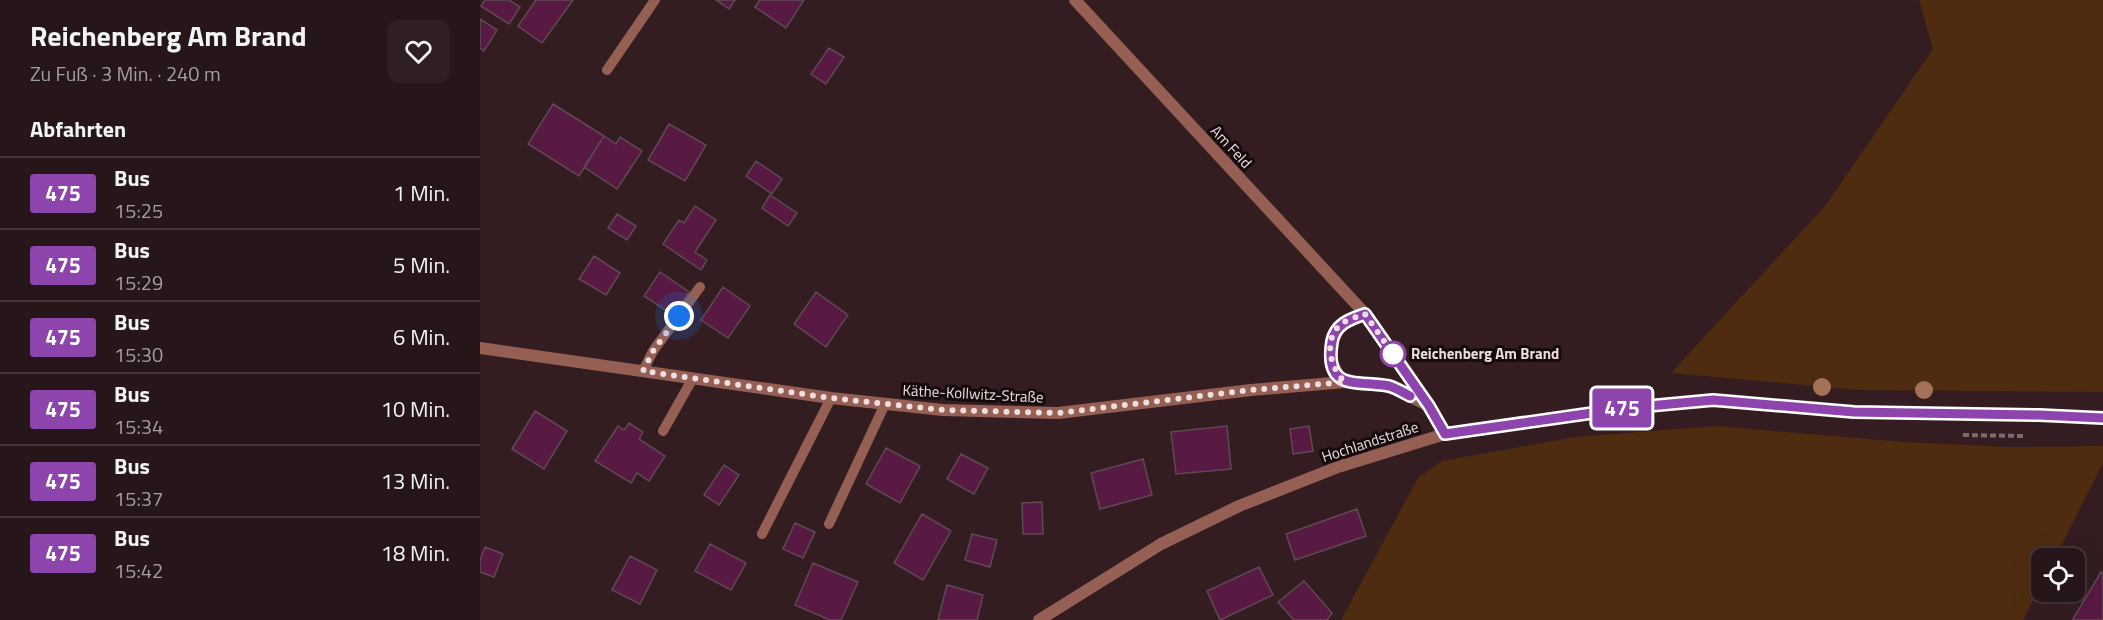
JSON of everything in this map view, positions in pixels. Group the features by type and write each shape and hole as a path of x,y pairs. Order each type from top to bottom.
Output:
{"street":[{"name":"Am Feld","path":"1075,0 1365,314 1429,406"},
{"path":"1345,382 1336,374 1331,361 1332,337 1339,326 1351,318 1365,314"},
{"name":"Käthe-Kollwitz-Straße","path":"480,348 831,398 943,410 1058,413 1251,390 1345,382 1391,387 1429,406"},
{"name":"Hochlandstraße","path":"1039,620 1161,544 1239,506 1338,467 1445,434 1627,408 1713,400 1854,412 2103,418"},
{"path":"1429,406 1445,434"}],"lane":[{"path":"607,70 655,0"},
{"path":"643,371 653,351 700,286"},
{"path":"663,431 693,378"},
{"path":"762,534 831,398"},
{"path":"829,524 885,404"}],"path":[{"path":"1956,434 1990,437 2035,436"}],"shaded area":[{"path":"1919,0 2103,0 2103,392 1860,390 1671,373 1826,205 1933,49"},
{"path":"1715,426 1904,442 2010,447 2103,446 2103,463 2060,548 2031,548 2032,602 2023,620 1341,620 1418,478 1442,461 1576,437"}],"building":[{"path":"485,0 509,0 520,7 509,24 481,6"},
{"path":"536,0 573,0 542,43 518,26"},
{"path":"716,0 735,0 729,9"},
{"path":"760,0 804,0 786,28 755,7"},
{"path":"480,19 497,30 484,51 480,48"},
{"path":"829,48 844,57 826,84 811,74"},
{"path":"553,104 604,136 579,176 528,144"},
{"path":"669,124 706,145 685,181 648,160"},
{"path":"604,136 616,144 620,137 642,151 617,189 584,167"},
{"path":"756,161 782,179 772,194 746,176"},
{"path":"770,195 797,213 788,226 762,208"},
{"path":"695,206 716,220 695,252 707,260 701,270 663,244 679,220 684,223"},
{"path":"617,214 636,226 627,240 608,228"},
{"path":"594,256 620,273 606,295 579,279"},
{"path":"660,272 689,292 673,315 644,296"},
{"path":"723,287 750,306 728,338 701,320"},
{"path":"816,292 848,315 826,347 794,324"},
{"path":"535,411 567,431 544,469 512,449"},
{"path":"629,423 643,432 639,439 665,456 649,481 637,473 631,483 595,461 618,426 624,430"},
{"path":"1227,426 1231,469 1176,474 1171,432"},
{"path":"1309,426 1313,451 1293,454 1290,429"},
{"path":"886,448 920,466 900,503 866,484"},
{"path":"961,454 988,468 974,494 947,479"},
{"path":"1143,459 1152,495 1100,509 1091,473"},
{"path":"724,465 739,475 719,505 704,495"},
{"path":"1042,502 1043,534 1023,534 1022,503"},
{"path":"1357,509 1366,536 1295,560 1286,534"},
{"path":"922,514 951,531 923,580 894,563"},
{"path":"795,523 815,532 803,558 783,549"},
{"path":"972,534 997,540 990,567 965,560"},
{"path":"710,544 746,563 731,590 695,571"},
{"path":"485,547 503,554 494,577 480,572 480,560"},
{"path":"630,556 657,570 640,604 612,590"},
{"path":"813,563 858,582 841,620 830,620 795,605"},
{"path":"1259,567 1273,595 1220,620 1207,591"},
{"path":"2101,572 2103,573 2103,620 2073,619"},
{"path":"1304,581 1332,613 1327,620 1294,620 1278,602"},
{"path":"947,585 983,595 977,620 938,620"}],"bus line":[{"name":"475","path":"1410,396 1391,387 1345,382 1336,374 1331,361 1331,349 1332,337 1339,326 1351,318 1365,314 1369,318 1429,406 1445,434 1627,408 1713,400 1854,412 2103,418"}],"place":[{"name":"Reichenberg Am Brand","path":"1393,354"}],"route":[{"path":"679,316 653,351 643,371 831,398 943,410 1058,413 1251,390 1345,382 1336,374 1331,361 1332,337 1339,326 1351,318 1365,314 1393,354"}]}
